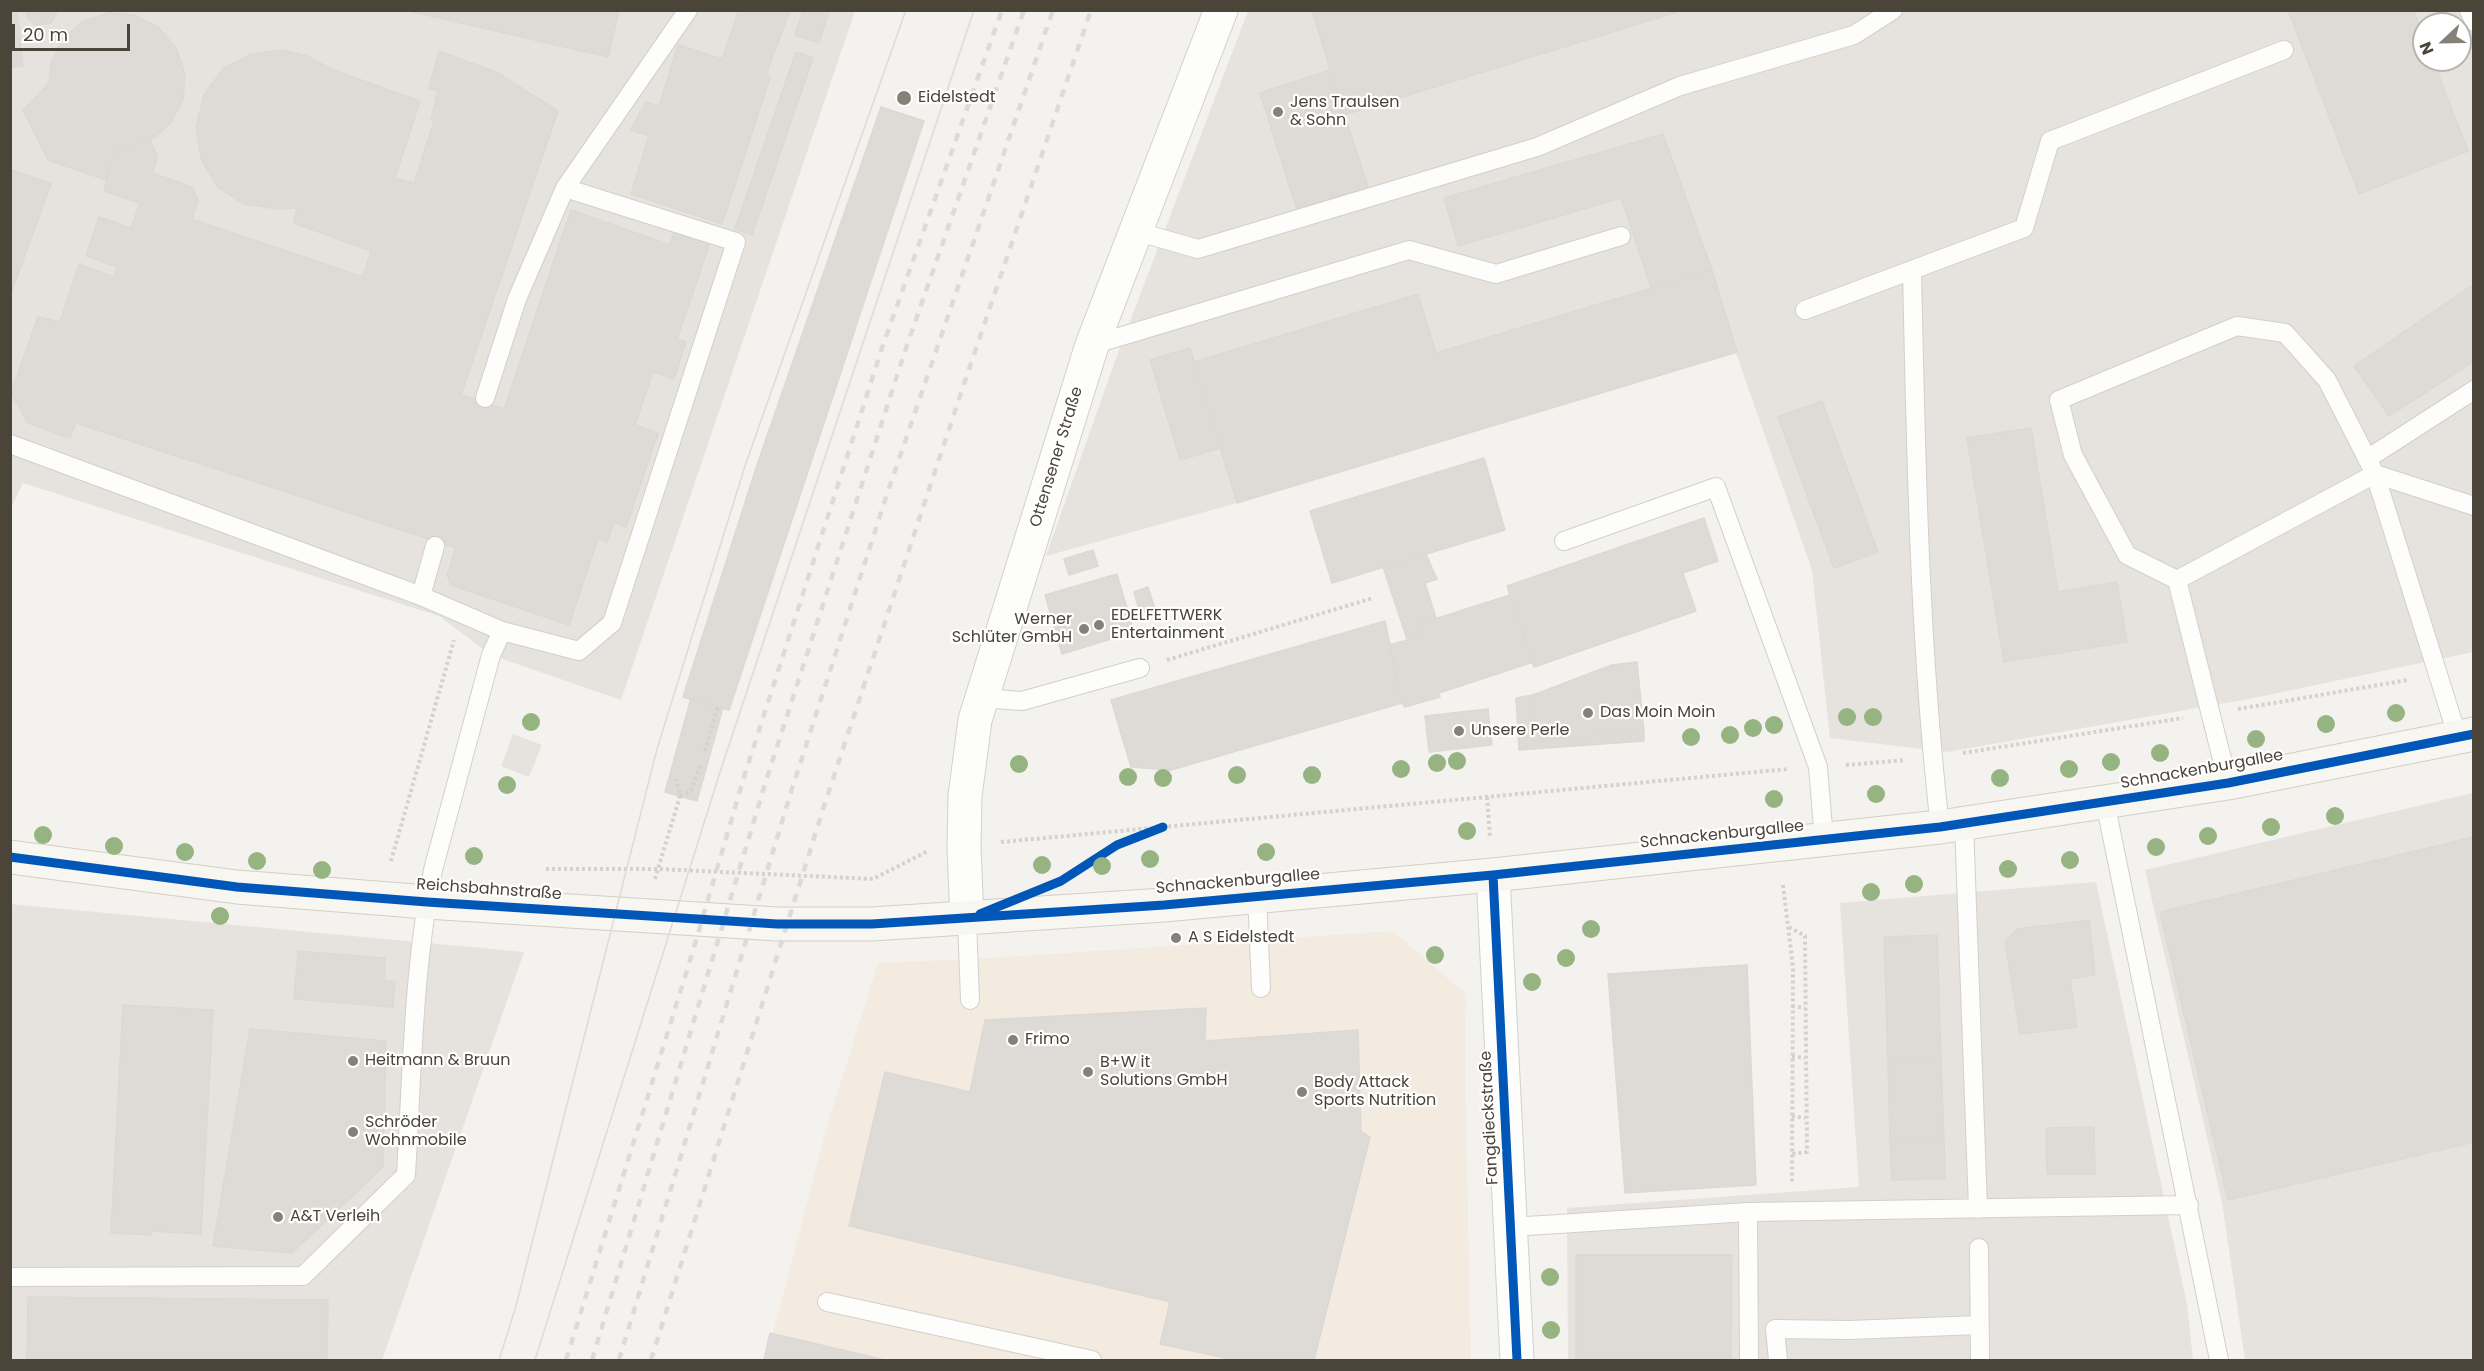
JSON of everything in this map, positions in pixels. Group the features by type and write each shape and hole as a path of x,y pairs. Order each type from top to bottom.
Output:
{"street":[{"name":"Ottensener Straße","path":"967,920 964,847 965,796 975,720 1092,345 1221,10"},
{"name":"Schnackenburgallee","path":"967,920 1493,875 1952,825 2228,783 2466,736"},
{"name":"Reichsbahnstraße","path":"10,857 237,886 427,902 777,924 872,924 967,920"},
{"name":"Fangdieckstraße","path":"1493,875 1517,1360"}],"lane":[{"path":"486,398 517,298 565,188 688,10"},
{"path":"1135,231 1198,249 1537,147 1680,86 1854,35 1893,10"},
{"path":"2469,10 2474,22"},
{"path":"1805,310 2024,228 2050,141 2284,50"},
{"path":"10,444 422,596 502,631 579,651 612,623 736,242 565,188"},
{"path":"1092,345 1409,250 1496,274 1621,236"},
{"path":"1912,270 1928,726 1952,825 1978,1209"},
{"path":"2228,783 2177,580 2127,555 2073,455 2059,400 2237,326 2285,333 2327,380 2371,466 2466,736"},
{"path":"2177,580 2371,466 2474,390"},
{"path":"2371,466 2474,506"},
{"path":"1564,541 1716,487 1818,767 1824,840"},
{"path":"422,596 435,546"},
{"path":"10,1277 303,1276 405,1174 419,962 427,902 433,870 491,655 502,631"},
{"path":"982,698 1022,701 1140,668"},
{"path":"2105,802 2219,1360"},
{"path":"1257,895 1261,988"},
{"path":"967,920 970,1000"},
{"path":"1511,1227 1748,1212 2189,1205"},
{"path":"1748,1212 1749,1360"},
{"path":"1979,1248 1980,1360"},
{"path":"827,1302 1092,1360"},
{"path":"1778,1360 1775,1329 1849,1330 1979,1325"}],"path":[{"path":"1140,668 1373,598"},
{"path":"433,870 391,862 460,613"},
{"path":"705,751 718,706"},
{"path":"680,796 692,791 701,763"},
{"path":"645,915 680,796 676,779"},
{"path":"1487,797 1491,843"},
{"path":"1126,842 1163,827"},
{"path":"989,844 1163,827"},
{"path":"542,869 658,869 873,879 928,851"},
{"path":"1784,885 1793,968 1792,1211"},
{"path":"1788,927 1805,936 1807,1152 1792,1154"},
{"path":"1792,1006 1805,1008"},
{"path":"1792,1056 1805,1058"},
{"path":"1792,1116 1805,1118"}],"shaded area":[{"path":"11,11 855,11 621,700 491,655 439,616 23,483 11,508"},
{"path":"1248,11 2473,11 2473,652 2254,698 1947,752 1830,738 1812,570 1736,353 1237,503 1046,556 1115,361"},
{"path":"513,734 542,745 529,777 501,766"},
{"path":"2473,793 2473,1360 2245,1360 2222,1202 2145,870"},
{"path":"2096,882 2187,1304 2193,1360 1568,1360 1567,1208 1859,1187 1840,903"},
{"path":"10,904 524,952 382,1360 11,1360"},
{"path":"1393,931 1466,994 1465,1064 1471,1360 766,1360 827,1126 878,963 991,958"},
{"path":"2062,1234 2064,1360 1763,1360 1761,1236"}],"building":[{"path":"10,10 17,10 23,66 10,68"},
{"path":"25,10 57,10 51,23 36,25 28,19"},
{"path":"405,10 619,10 608,57"},
{"path":"739,10 790,10 767,72 770,78 722,224 631,194 649,136 630,130 646,102 659,106 678,45 722,59"},
{"path":"803,10 829,11 819,43 795,35"},
{"path":"1312,10 1642,10 1645,22 1344,115"},
{"path":"1642,10 1683,10 1645,22"},
{"path":"2288,10 2413,10 2412,72 2438,72 2468,151 2359,194"},
{"path":"109,13 135,15 159,28 176,48 185,74 183,100 170,124 150,141 115,148 106,180 48,160 23,110 49,83 51,62 63,38 84,21"},
{"path":"283,50 307,56 333,70 420,101 395,178 414,183 434,121 431,119 438,91 429,88 439,51 496,72 558,111 461,395 504,409 571,210 670,245 675,229 711,240 677,339 686,342 674,379 653,372 635,425 658,433 626,527 614,522 607,542 598,539 569,625 451,585 447,575 456,548 76,423 70,438 28,423 11,393 38,317 60,322 79,264 114,277 117,267 86,256 99,217 131,228 140,203 104,191 115,148 150,141 158,157 152,173 192,187 198,200 192,219 363,277 371,251 294,223 297,208 277,209 244,204 218,187 201,159 196,127 204,95 223,69 251,54"},
{"path":"796,52 813,58 752,235 735,229"},
{"path":"1330,70 1368,187 1297,210 1260,93"},
{"path":"881,107 924,121 729,710 683,697 756,468"},
{"path":"1663,134 1712,270 1651,288 1621,198 1458,246 1444,198"},
{"path":"10,169 51,184 10,296"},
{"path":"1712,270 1737,352 1237,503 1194,362 1418,294 1436,353"},
{"path":"2474,284 2474,361 2389,416 2354,366"},
{"path":"1190,348 1220,448 1180,460 1150,360"},
{"path":"1822,401 1878,552 1834,568 1778,417"},
{"path":"2031,428 2058,592 2117,582 2127,642 2004,662 1967,438"},
{"path":"1484,458 1505,530 1332,583 1310,511"},
{"path":"1704,518 1718,561 1683,573 1696,611 1534,667 1507,586"},
{"path":"1093,550 1098,566 1069,575 1064,559"},
{"path":"1426,554 1437,579 1425,583 1436,618 1416,625 1421,636 1407,639 1383,567"},
{"path":"1117,574 1134,632 1062,654 1045,595"},
{"path":"1148,587 1155,609 1140,613 1134,592"},
{"path":"1510,595 1533,662 1439,693 1440,697 1405,707 1402,703 1389,645 1421,636 1416,625"},
{"path":"1385,621 1402,703 1171,770 1131,767 1111,700"},
{"name":"Das Moin Moin","path":"1637,662 1644,732 1535,740 1533,695 1612,665"},
{"path":"1533,695 1535,740 1644,732 1644,741 1519,750 1516,698"},
{"path":"691,698 723,708 697,801 665,792"},
{"name":"Unsere Perle","path":"1488,709 1492,745 1429,752 1425,716"},
{"path":"2474,837 2474,1142 2228,1200 2160,912"},
{"path":"2089,920 2095,975 2070,979 2077,1027 2020,1034 2005,942 2017,929"},
{"path":"1937,935 1941,1060 1888,1061 1884,937"},
{"path":"298,951 385,958 384,981 395,982 393,1007 294,999"},
{"path":"1747,965 1756,1185 1625,1193 1608,974"},
{"path":"123,1005 213,1010 201,1234 152,1231 151,1235 111,1233"},
{"path":"1206,1008 1205,1041 1358,1030 1361,1131 1370,1137 1314,1360 1235,1360 1160,1344 1170,1302 849,1226 885,1072 970,1092 985,1020"},
{"path":"250,1029 386,1041 383,1167 292,1253 213,1246"},
{"path":"1941,1060 1944,1140 1890,1142 1888,1061"},
{"path":"2094,1127 2095,1174 2047,1174 2046,1128"},
{"path":"1944,1140 1945,1179 1892,1180 1890,1142"},
{"path":"1576,1255 1732,1255 1731,1360 1576,1360"},
{"path":"28,1297 328,1300 327,1360 27,1360"},
{"path":"770,1333 885,1360 764,1360"}],"tram line":[{"path":"499,1360 516,1306 657,749 745,466 906,10"},
{"path":"535,1360 721,769 974,10"}],"railway":[{"path":"566,1360 692,954 744,777 882,348 1002,10"},
{"path":"592,1360 765,784 904,354 1024,10"},
{"path":"619,1360 791,792 887,494 1053,10"},
{"path":"651,1360 825,803 1091,10"}],"cycle path":[{"path":"10,857 237,887 427,902 777,924 872,924 1164,905 1493,875 1940,827 2228,783 2474,734"},
{"path":"980,914 1061,881 1117,845 1163,827"},
{"path":"1493,875 1517,1360"}],"place":[{"name":"Eidelstedt","path":"904,98"},
{"name":"Jens Traulsen & Sohn","path":"1278,112"},
{"name":"EDELFETTWERK Entertainment","path":"1099,625"},
{"name":"Werner Schlüter GmbH","path":"1084,629"},
{"name":"Das Moin Moin","path":"1588,713"},
{"name":"Unsere Perle","path":"1459,731"},
{"name":"A S Eidelstedt","path":"1176,938"},
{"name":"Frimo","path":"1013,1040"},
{"name":"Heitmann & Bruun","path":"353,1061"},
{"name":"B+W it Solutions GmbH","path":"1088,1072"},
{"name":"Body Attack Sports Nutrition","path":"1302,1092"},
{"name":"Schröder Wohnmobile","path":"353,1132"},
{"name":"A&T Verleih","path":"278,1217"}]}
